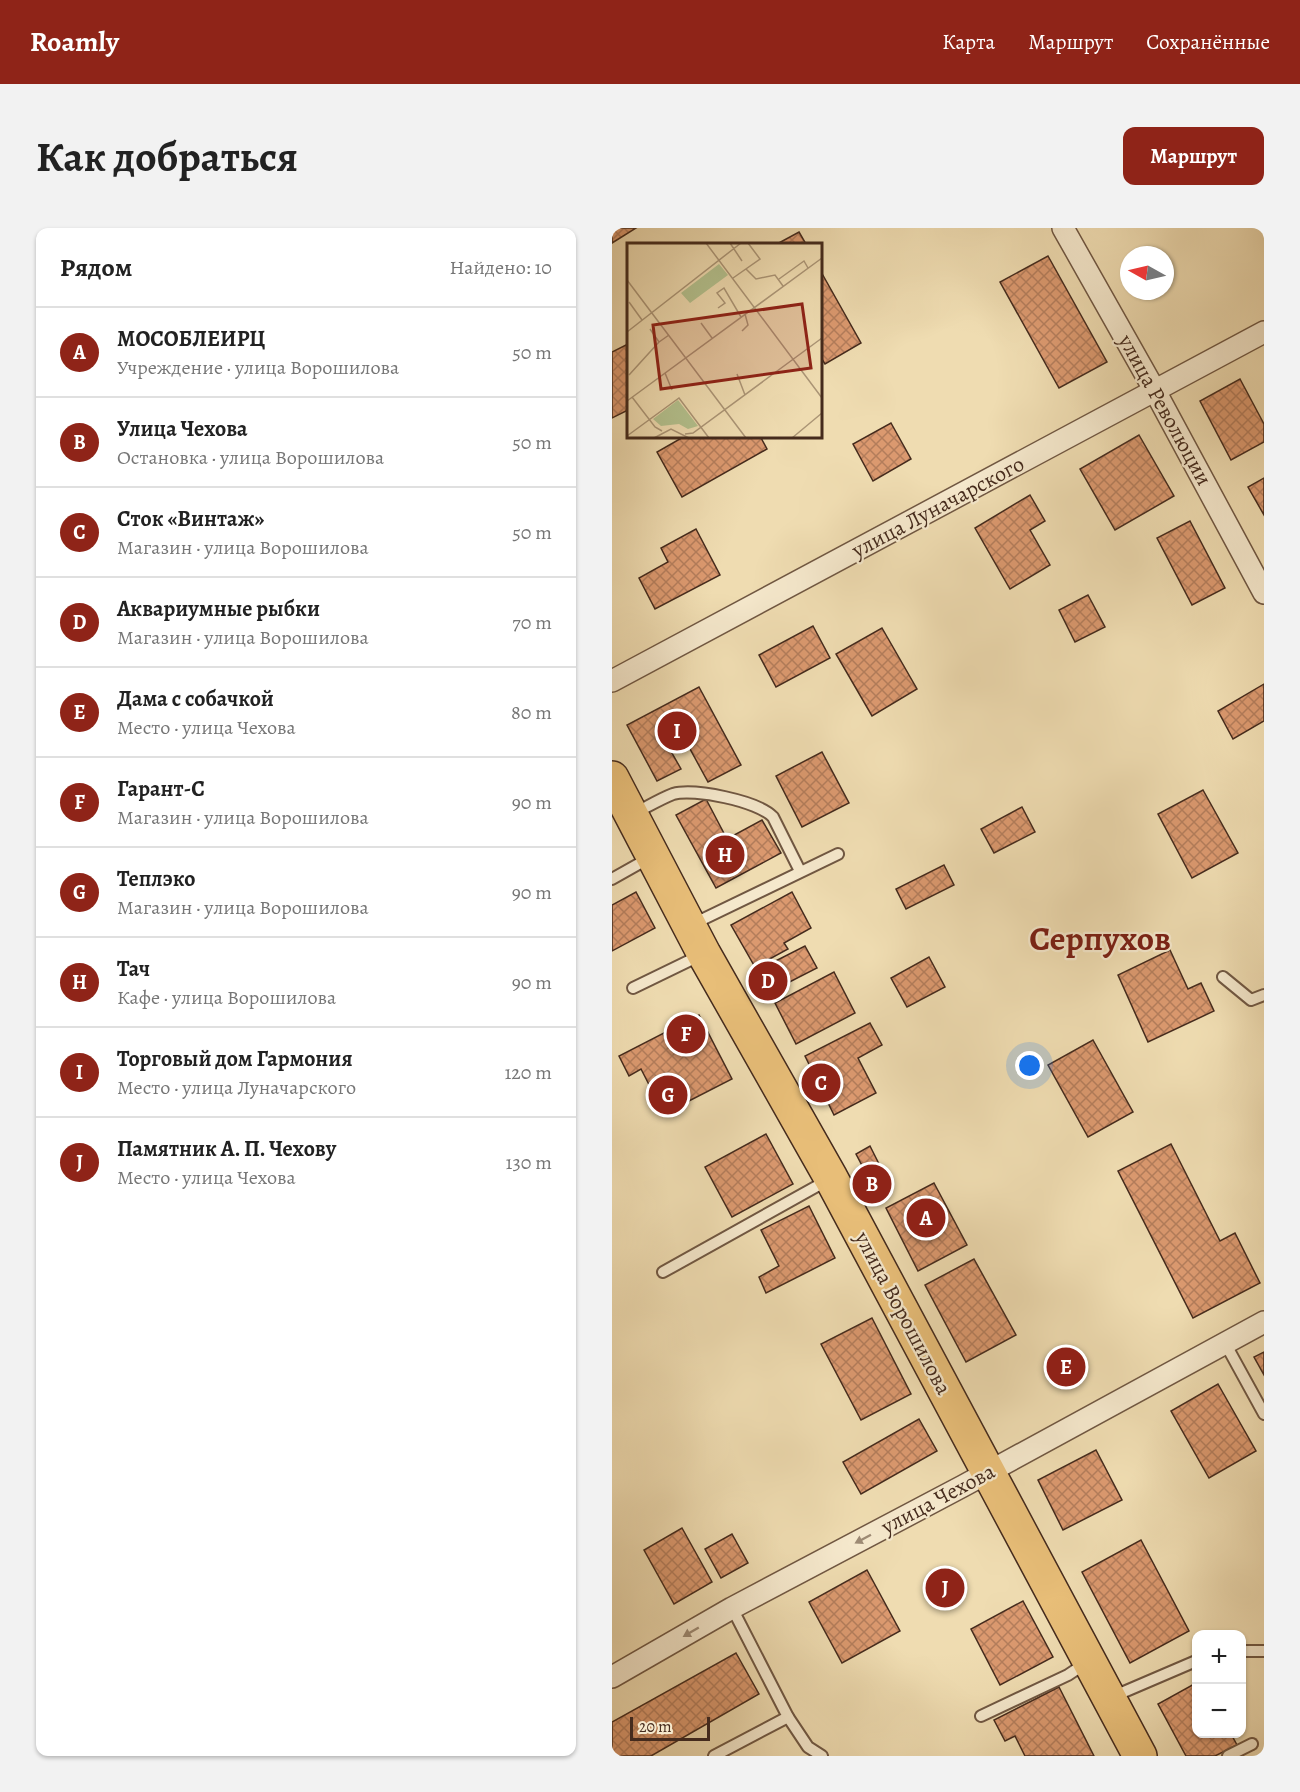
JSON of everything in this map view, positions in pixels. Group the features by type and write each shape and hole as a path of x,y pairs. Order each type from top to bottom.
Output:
{"main road":[{"name":"улица Ворошилова","path":"612,777 697,940 831,1178 1140,1756"}],"street":[{"name":"улица Революции","path":"1063,228 1155,391 1264,593"},
{"name":"улица Луначарского","path":"612,681 1264,332"},
{"name":"улица Чехова","path":"612,1677 732,1608 1264,1322"}],"lane":[{"path":"632,814 674,794 689,792 749,804 773,817 800,871"},
{"path":"633,988 697,940 800,871 838,854"},
{"path":"612,879 654,855"},
{"path":"1223,977 1251,1000 1264,995"},
{"path":"663,1272 831,1178"},
{"path":"1225,1343 1264,1414"},
{"path":"732,1608 788,1717 808,1747 822,1756"},
{"path":"1246,1651 1264,1651"},
{"path":"981,1716 1068,1675 1088,1662"},
{"path":"1109,1698 1192,1663"},
{"path":"714,1756 788,1717"},
{"path":"1228,1756 1252,1743"}],"building":[{"path":"612,228 636,228 612,243"},
{"path":"799,232 805,243 779,243"},
{"path":"1048,256 1107,362 1059,388 1000,282"},
{"path":"822,274 861,343 825,364 822,359"},
{"path":"627,344 627,410 612,418 612,352"},
{"path":"1240,379 1264,424 1264,442 1231,460 1200,401"},
{"path":"891,423 911,459 873,481 853,444"},
{"path":"1139,435 1174,496 1115,530 1080,469"},
{"path":"682,438 761,438 767,449 682,497 657,452"},
{"path":"1264,478 1264,515 1248,487"},
{"path":"1030,495 1045,521 1030,530 1050,565 1010,589 975,528"},
{"path":"1190,521 1225,588 1192,605 1157,538"},
{"path":"696,529 720,575 655,609 639,578 668,562 661,548"},
{"path":"1088,595 1105,627 1075,642 1059,610"},
{"path":"813,626 830,658 776,687 759,655"},
{"path":"882,628 917,689 872,716 836,654"},
{"path":"1264,684 1264,721 1233,739 1218,711"},
{"path":"699,687 741,765 708,782 684,738 668,746 681,769 657,781 627,725"},
{"path":"822,752 849,803 802,827 776,776"},
{"path":"1203,790 1238,853 1192,878 1158,814"},
{"path":"706,799 727,839 762,820 781,853 716,888 676,815"},
{"path":"1022,807 1035,832 994,853 981,829"},
{"path":"944,865 954,885 906,909 896,889"},
{"path":"636,892 655,928 612,951 612,905"},
{"path":"792,892 811,928 784,943 788,949 755,967 731,925"},
{"path":"805,946 817,968 768,993 756,971"},
{"path":"1170,950 1188,989 1201,983 1214,1011 1148,1042 1118,975"},
{"path":"929,957 945,987 907,1007 891,978"},
{"path":"834,972 855,1013 796,1044 775,1003"},
{"path":"699,1015 732,1079 685,1103 682,1098 661,1108 641,1069 629,1076 619,1056"},
{"path":"870,1023 882,1045 858,1058 876,1093 834,1115 805,1056"},
{"path":"1093,1040 1133,1112 1088,1137 1048,1065"},
{"path":"766,1134 793,1184 732,1217 705,1167"},
{"path":"1171,1144 1220,1241 1235,1233 1260,1283 1193,1318 1118,1171"},
{"path":"870,1146 881,1168 867,1175 856,1154"},
{"path":"934,1183 967,1245 918,1271 886,1208"},
{"path":"809,1206 835,1258 766,1293 759,1277 779,1266 761,1230"},
{"path":"974,1259 1016,1335 966,1362 925,1285"},
{"path":"872,1318 911,1394 861,1420 821,1344"},
{"path":"1264,1352 1264,1375 1254,1357"},
{"path":"1218,1384 1256,1451 1209,1478 1171,1411"},
{"path":"919,1419 937,1451 861,1494 843,1462"},
{"path":"1096,1450 1122,1500 1063,1530 1038,1480"},
{"path":"682,1528 712,1582 674,1604 644,1550"},
{"path":"732,1534 748,1563 721,1578 705,1549"},
{"path":"1141,1540 1189,1631 1130,1663 1082,1572"},
{"path":"867,1570 900,1631 842,1663 809,1602"},
{"path":"1023,1601 1053,1657 1000,1685 971,1629"},
{"path":"736,1653 759,1694 651,1756 612,1756 612,1722"},
{"path":"1192,1685 1192,1738 1233,1738 1237,1745 1215,1756 1186,1756 1158,1704"},
{"path":"1059,1687 1094,1756 1025,1756 1015,1736 1005,1741 994,1720"}],"place":[{"name":"Торговый дом Гармония","path":"677,731"},
{"name":"Тач","path":"725,855"},
{"name":"Аквариумные рыбки","path":"768,981"},
{"name":"Гарант-С","path":"686,1034"},
{"name":"Сток «Винтаж»","path":"821,1083"},
{"name":"Теплэко","path":"668,1095"},
{"name":"Улица Чехова","path":"872,1184"},
{"name":"МОСОБЛЕИРЦ","path":"926,1218"},
{"name":"Дама с собачкой","path":"1066,1367"},
{"name":"Памятник А. П. Чехову","path":"945,1588"}],"district":[{"name":"Серпухов","path":"1100,938"}]}
